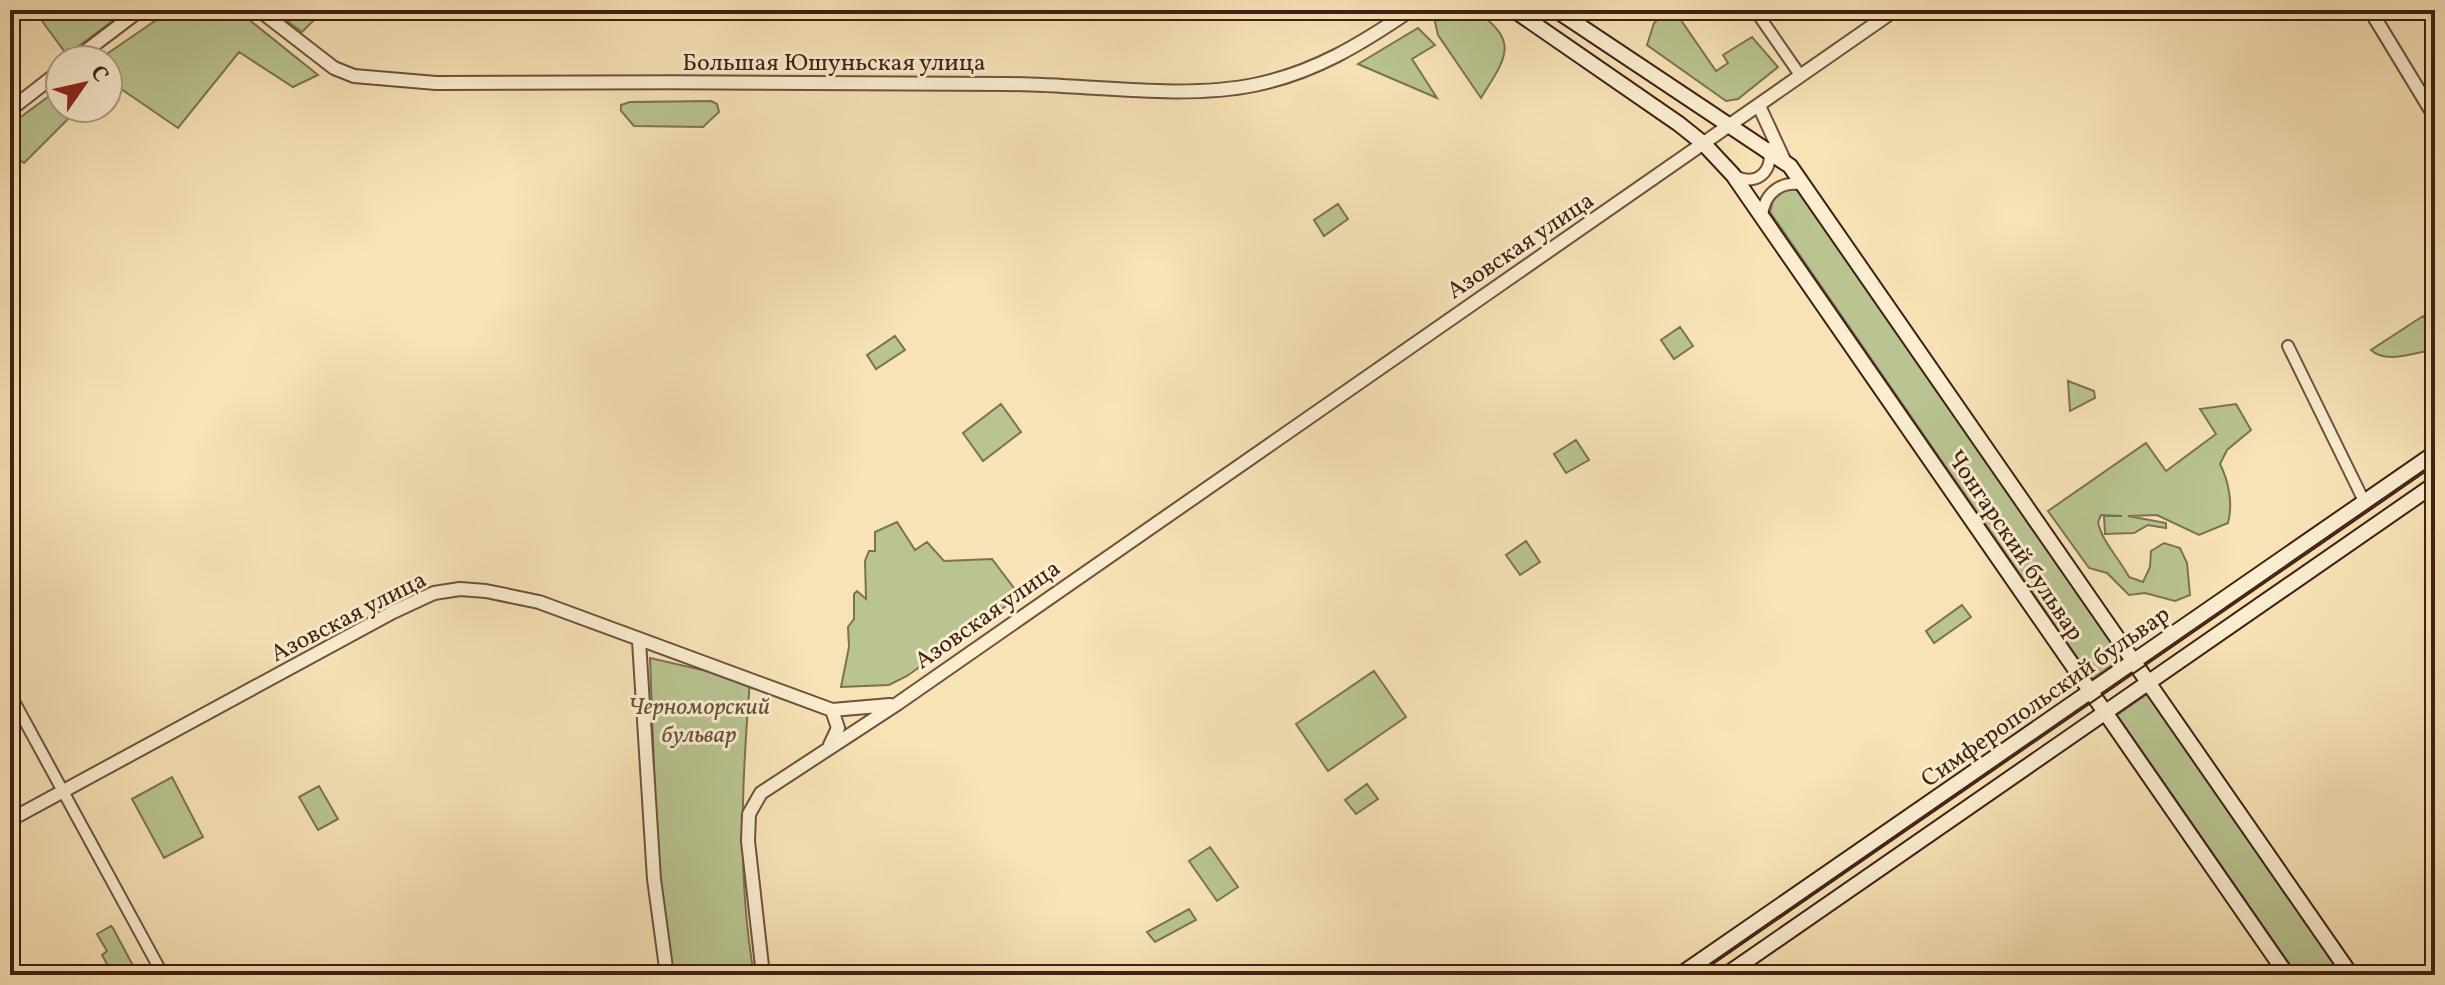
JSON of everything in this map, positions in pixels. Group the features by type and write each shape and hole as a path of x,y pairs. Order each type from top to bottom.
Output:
{"main road":[{"name":"Чонгарский бульвар","path":"1514,10 1704,144 1733,175 2287,975"},
{"name":"Чонгарский бульвар","path":"1556,10 1729,127 1784,160 2351,975"},
{"name":"Симферопольский бульвар","path":"1680,975 2435,453"},
{"name":"Симферопольский бульвар","path":"1726,975 2435,484"}],"street":[{"path":"95,44 140,10"},
{"name":"Большая Юшуньская улица","path":"259,10 334,68 373,78 436,83 1033,84 1208,89 1267,82 1318,66 1363,43 1411,10"},
{"path":"1755,10 1800,75"},
{"name":"Азовская улица","path":"10,820 434,593 460,589 539,602 832,710 897,704 1895,10"},
{"path":"2370,10 2435,117"},
{"path":"10,110 44,83"},
{"name":"Чонгарский бульвар","path":"1759,106 1784,160"},
{"path":"1733,175 1744,180 1762,176 1770,160 1768,148"},
{"path":"1762,215 1766,200 1775,189 1790,184 1804,185"},
{"path":"2288,346 2364,501"},
{"path":"639,641 654,879 667,975"},
{"path":"10,694 163,975"},
{"path":"763,975 749,854 749,814 761,793 897,704"},
{"path":"828,747 838,728 832,710"}],"green space":[{"path":"54,10 127,10 82,44 59,44 42,21"},
{"path":"171,10 237,10 318,75 293,87 239,52 178,128 124,91 124,44 121,44"},
{"path":"272,10 324,10 302,32"},
{"path":"1443,10 1475,10 1499,31 1504,41 1502,60 1481,98 1438,35 1435,22"},
{"path":"1669,10 1674,10 1716,71 1728,63 1723,55 1752,37 1778,67 1738,99 1726,101 1647,45 1654,23"},
{"path":"1418,28 1435,45 1412,59 1437,98 1358,64"},
{"path":"44,100 44,124 63,124 24,163 13,155 10,160 10,125"},
{"path":"711,101 717,104 719,112 703,127 634,126 621,111 621,105 630,102"},
{"path":"1788,187 1803,189 2125,656 2092,679 1770,212 1774,197"},
{"path":"1338,204 1348,219 1324,236 1314,220"},
{"path":"2423,316 2435,332 2425,339 2432,350 2392,357 2371,350"},
{"path":"1680,327 1693,346 1674,359 1661,340"},
{"path":"895,336 905,350 876,369 867,355"},
{"path":"2068,381 2094,391 2095,398 2070,411"},
{"path":"1001,404 1021,432 983,461 963,433"},
{"path":"2236,404 2251,430 2227,450 2220,464 2229,493 2228,523 2199,535 2157,515 2128,516 2166,523 2166,528 2148,525 2134,533 2105,534 2104,516 2122,516 2101,515 2098,522 2107,543 2129,577 2143,582 2150,567 2151,551 2164,543 2180,548 2187,563 2190,595 2175,601 2145,593 2129,595 2107,573 2089,568 2048,511 2146,443 2166,471 2216,434 2200,409"},
{"path":"1576,440 1589,460 1566,473 1554,454"},
{"path":"897,522 915,550 927,542 944,561 992,559 1020,596 907,676 889,685 841,687 849,647 848,627 854,619 854,594 857,591 866,599 865,561 869,551 875,551 875,532"},
{"path":"1526,541 1540,562 1520,575 1506,555"},
{"path":"1962,605 1971,617 1934,643 1926,631"},
{"name":"Черноморский бульвар","path":"650,658 750,681 743,865 754,975 672,975 658,878"},
{"path":"1374,671 1406,717 1328,771 1296,724"},
{"path":"2150,692 2343,975 2297,975 2117,715"},
{"path":"172,777 203,837 164,858 132,799"},
{"path":"1367,784 1378,799 1356,814 1345,800"},
{"path":"319,786 338,819 318,830 299,797"},
{"path":"1210,847 1238,887 1217,901 1189,861"},
{"path":"1189,909 1196,920 1155,942 1147,932"},
{"path":"111,926 138,975 113,975 102,955 107,951 97,934"}],"tram line":[{"path":"1697,975 2435,465"}]}
